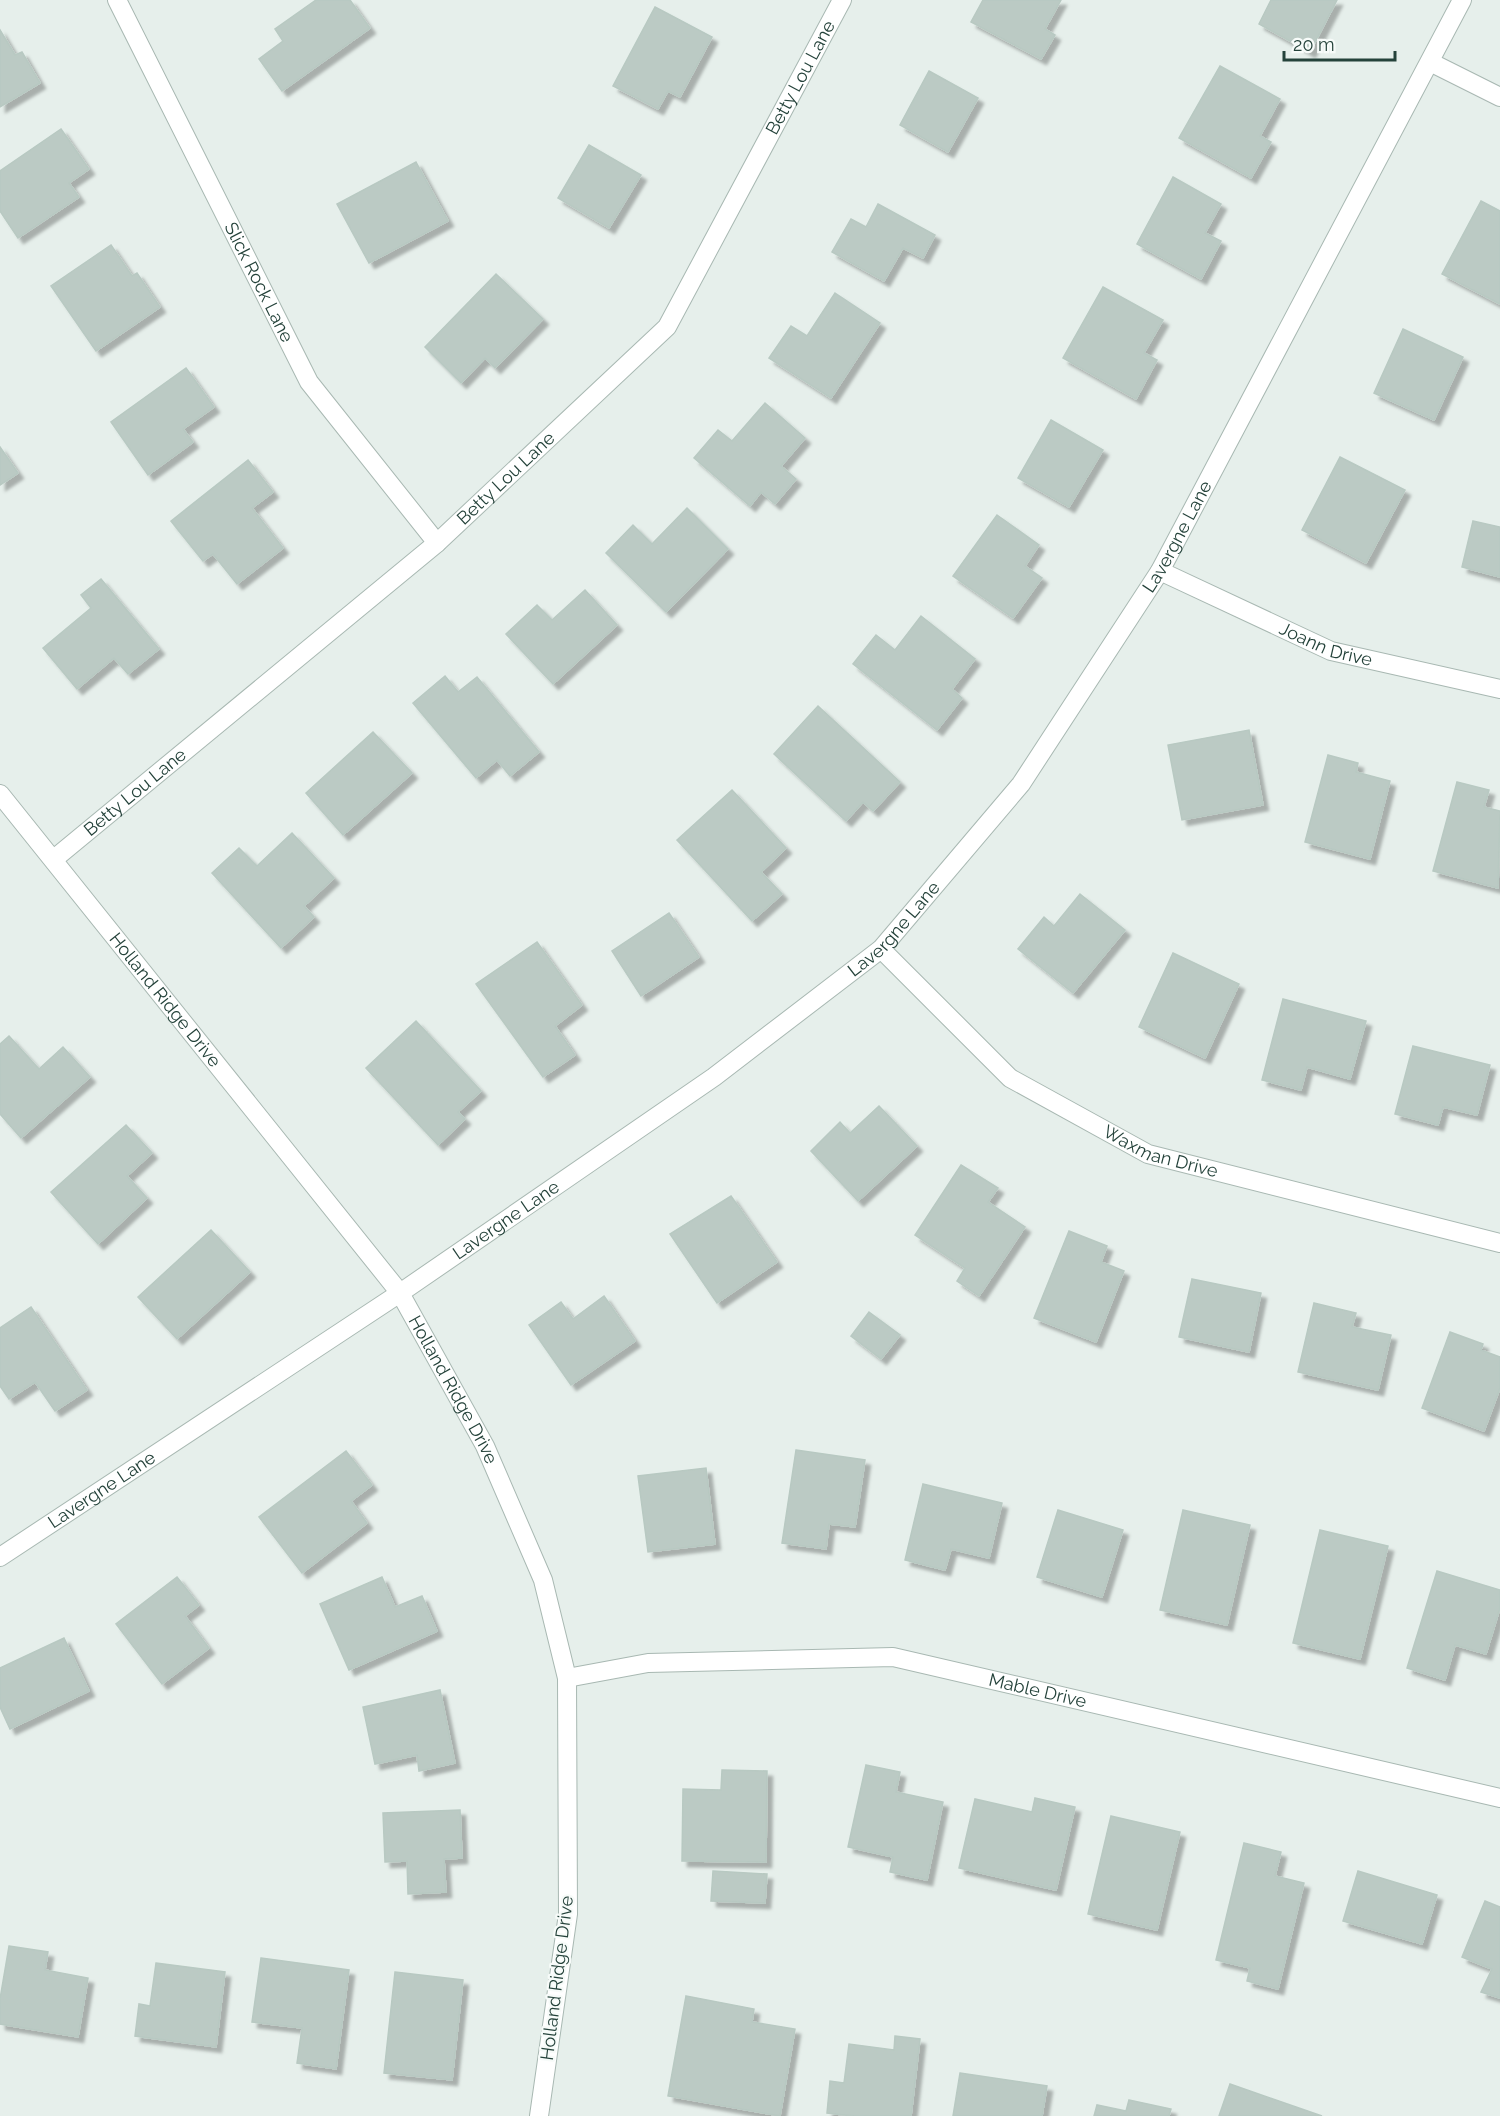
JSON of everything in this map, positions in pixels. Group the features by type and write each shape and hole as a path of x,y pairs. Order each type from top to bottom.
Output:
{"street":[{"name":"Slick Rock Lane","path":"117,0 309,382 437,543"},
{"name":"Betty Lou Lane","path":"54,859 437,543 667,327 842,0"},
{"name":"Lavergne Lane","path":"0,1557 400,1293 714,1077 881,949 1021,784 1160,571 1462,0"},
{"path":"1430,62 1500,97"},
{"name":"Joann Drive","path":"1160,571 1331,651 1500,689"},
{"name":"Holland Ridge Drive","path":"0,794 400,1293 485,1446 543,1581 567,1678 568,1914 539,2116"},
{"name":"Waxman Drive","path":"881,949 1010,1078 1148,1154 1500,1243"},
{"name":"Mable Drive","path":"567,1678 648,1663 893,1657 1500,1798"}],"building":[{"path":"316,0 350,0 370,28 282,91 259,59 283,41 275,29"},
{"path":"983,0 1061,0 1045,29 1055,35 1041,59 971,22"},
{"path":"1271,0 1337,0 1310,52 1259,24"},
{"path":"655,7 712,37 680,97 668,91 658,109 613,86"},
{"path":"0,30 15,55 22,52 40,83 0,107"},
{"path":"1220,66 1280,99 1260,136 1271,142 1251,178 1179,138"},
{"path":"929,71 978,98 948,152 900,125"},
{"path":"61,129 89,169 69,183 79,197 18,238 0,211 0,171"},
{"path":"589,145 641,175 609,228 558,198"},
{"path":"416,162 448,221 369,263 337,204"},
{"path":"1173,177 1221,204 1205,233 1221,241 1201,279 1137,244"},
{"path":"1481,201 1500,211 1500,304 1442,274"},
{"path":"878,204 935,235 923,258 903,248 884,281 832,252 851,219 866,227"},
{"path":"111,245 132,276 137,273 160,307 96,351 51,286"},
{"path":"496,274 543,319 495,368 485,358 461,383 425,347"},
{"path":"1103,287 1163,320 1144,353 1157,360 1136,399 1063,358"},
{"path":"835,293 880,323 831,398 769,358 791,326 807,336"},
{"path":"1403,329 1463,357 1434,420 1374,393"},
{"path":"186,368 214,407 183,429 193,442 148,475 111,422"},
{"path":"765,403 805,438 781,466 796,479 775,504 761,492 750,506 694,458 718,430 732,441"},
{"path":"1051,420 1103,450 1069,507 1018,478"},
{"path":"0,447 18,473 0,485"},
{"path":"1340,457 1405,490 1366,563 1302,530"},
{"path":"248,460 273,492 252,508 283,548 237,584 213,554 203,561 171,521"},
{"path":"687,508 728,549 666,612 606,553 633,525 652,544"},
{"path":"997,515 1039,545 1025,566 1042,578 1013,618 953,576"},
{"path":"1473,521 1500,527 1500,577 1462,567"},
{"path":"101,579 159,649 128,674 114,658 77,689 43,648 91,608 81,595"},
{"path":"585,590 617,625 553,684 506,634 537,605 552,620"},
{"path":"921,616 975,659 952,689 962,698 937,730 853,664 876,635 895,650"},
{"path":"445,676 458,692 477,677 539,752 510,776 497,760 476,778 413,703"},
{"path":"818,706 900,782 873,811 863,802 846,821 774,754"},
{"path":"1249,730 1263,805 1182,820 1168,745"},
{"path":"373,732 412,773 343,835 306,793"},
{"path":"1328,755 1358,763 1356,772 1390,781 1370,859 1305,842"},
{"path":"1457,782 1489,790 1484,807 1500,811 1498,888 1433,871"},
{"path":"732,790 786,848 761,872 782,894 752,921 677,840"},
{"path":"292,833 334,878 304,906 314,917 281,948 212,873 239,848 257,866"},
{"path":"1080,894 1125,930 1073,993 1018,949 1044,917 1054,926"},
{"path":"669,913 699,957 641,996 612,951"},
{"path":"537,942 582,1005 555,1026 575,1055 543,1077 476,984"},
{"path":"1173,953 1239,984 1205,1058 1139,1027"},
{"path":"1283,999 1366,1021 1350,1079 1307,1067 1301,1090 1262,1080"},
{"path":"416,1021 481,1091 458,1112 465,1119 438,1145 366,1068"},
{"path":"9,1036 39,1069 63,1047 90,1077 21,1138 0,1114 0,1044"},
{"path":"1413,1046 1490,1065 1477,1115 1443,1107 1438,1125 1395,1114"},
{"path":"879,1106 917,1146 858,1201 811,1151 840,1122 850,1133"},
{"path":"126,1125 152,1153 127,1176 147,1198 98,1244 51,1192"},
{"path":"961,1165 998,1188 988,1202 1025,1227 979,1296 957,1281 965,1268 915,1235"},
{"path":"731,1196 777,1262 717,1303 670,1234"},
{"path":"211,1230 250,1272 177,1339 138,1297"},
{"path":"1069,1231 1107,1246 1101,1262 1124,1271 1096,1342 1034,1318"},
{"path":"1192,1279 1261,1293 1249,1352 1179,1337"},
{"path":"604,1296 635,1341 571,1385 529,1325 561,1302 573,1319"},
{"path":"1314,1303 1356,1313 1352,1327 1391,1335 1378,1390 1298,1372"},
{"path":"31,1307 87,1390 55,1411 35,1382 9,1399 0,1386 0,1328"},
{"path":"869,1312 900,1335 881,1359 851,1336"},
{"path":"1450,1332 1483,1344 1481,1350 1500,1357 1500,1388 1484,1431 1422,1408"},
{"path":"796,1450 865,1460 855,1527 829,1524 826,1549 782,1543"},
{"path":"346,1451 372,1485 351,1501 367,1523 302,1573 259,1517"},
{"path":"706,1468 715,1544 648,1552 638,1476"},
{"path":"923,1484 1002,1503 989,1558 951,1549 945,1570 905,1560"},
{"path":"1058,1510 1123,1530 1102,1597 1037,1577"},
{"path":"1183,1510 1250,1525 1227,1625 1160,1610"},
{"path":"1320,1530 1388,1546 1360,1659 1293,1643"},
{"path":"1437,1571 1500,1590 1500,1608 1486,1654 1455,1645 1445,1680 1407,1668"},
{"path":"177,1577 199,1605 185,1616 209,1648 162,1684 116,1624"},
{"path":"382,1577 395,1607 422,1596 437,1631 349,1670 320,1604"},
{"path":"64,1638 89,1691 10,1729 0,1707 0,1668"},
{"path":"440,1690 455,1763 419,1771 417,1755 375,1764 363,1707"},
{"path":"866,1765 900,1772 896,1792 943,1802 927,1880 890,1872 893,1857 848,1847"},
{"path":"722,1770 767,1771 766,1862 682,1861 683,1789 721,1790"},
{"path":"1035,1798 1075,1807 1056,1890 959,1868 975,1799 1032,1812"},
{"path":"460,1810 462,1858 444,1859 446,1892 408,1894 407,1861 385,1862 383,1813"},
{"path":"1111,1816 1180,1832 1157,1930 1088,1914"},
{"path":"1244,1843 1281,1852 1275,1876 1304,1883 1278,1989 1247,1981 1250,1968 1216,1960"},
{"path":"713,1871 767,1874 765,1903 711,1901"},
{"path":"1358,1871 1437,1895 1422,1944 1343,1921"},
{"path":"1485,1901 1500,1907 1500,1998 1481,1992 1492,1969 1462,1957"},
{"path":"9,1946 48,1952 45,1970 88,1978 78,2037 0,2024 0,1999"},
{"path":"261,1958 349,1970 336,2069 297,2063 302,2028 252,2022"},
{"path":"156,1963 225,1972 216,2047 135,2036 139,2004 150,2006"},
{"path":"395,1972 463,1980 452,2080 384,2073"},
{"path":"686,1996 754,2009 752,2022 795,2029 780,2116 668,2096"},
{"path":"895,2036 920,2039 911,2116 854,2116 827,2113 830,2081 844,2083 849,2044 894,2050"},
{"path":"960,2073 1047,2086 1042,2116 953,2116"},
{"path":"1230,2084 1322,2116 1219,2116"},
{"path":"1129,2100 1171,2109 1169,2116 1094,2116 1097,2105 1126,2111"}]}
